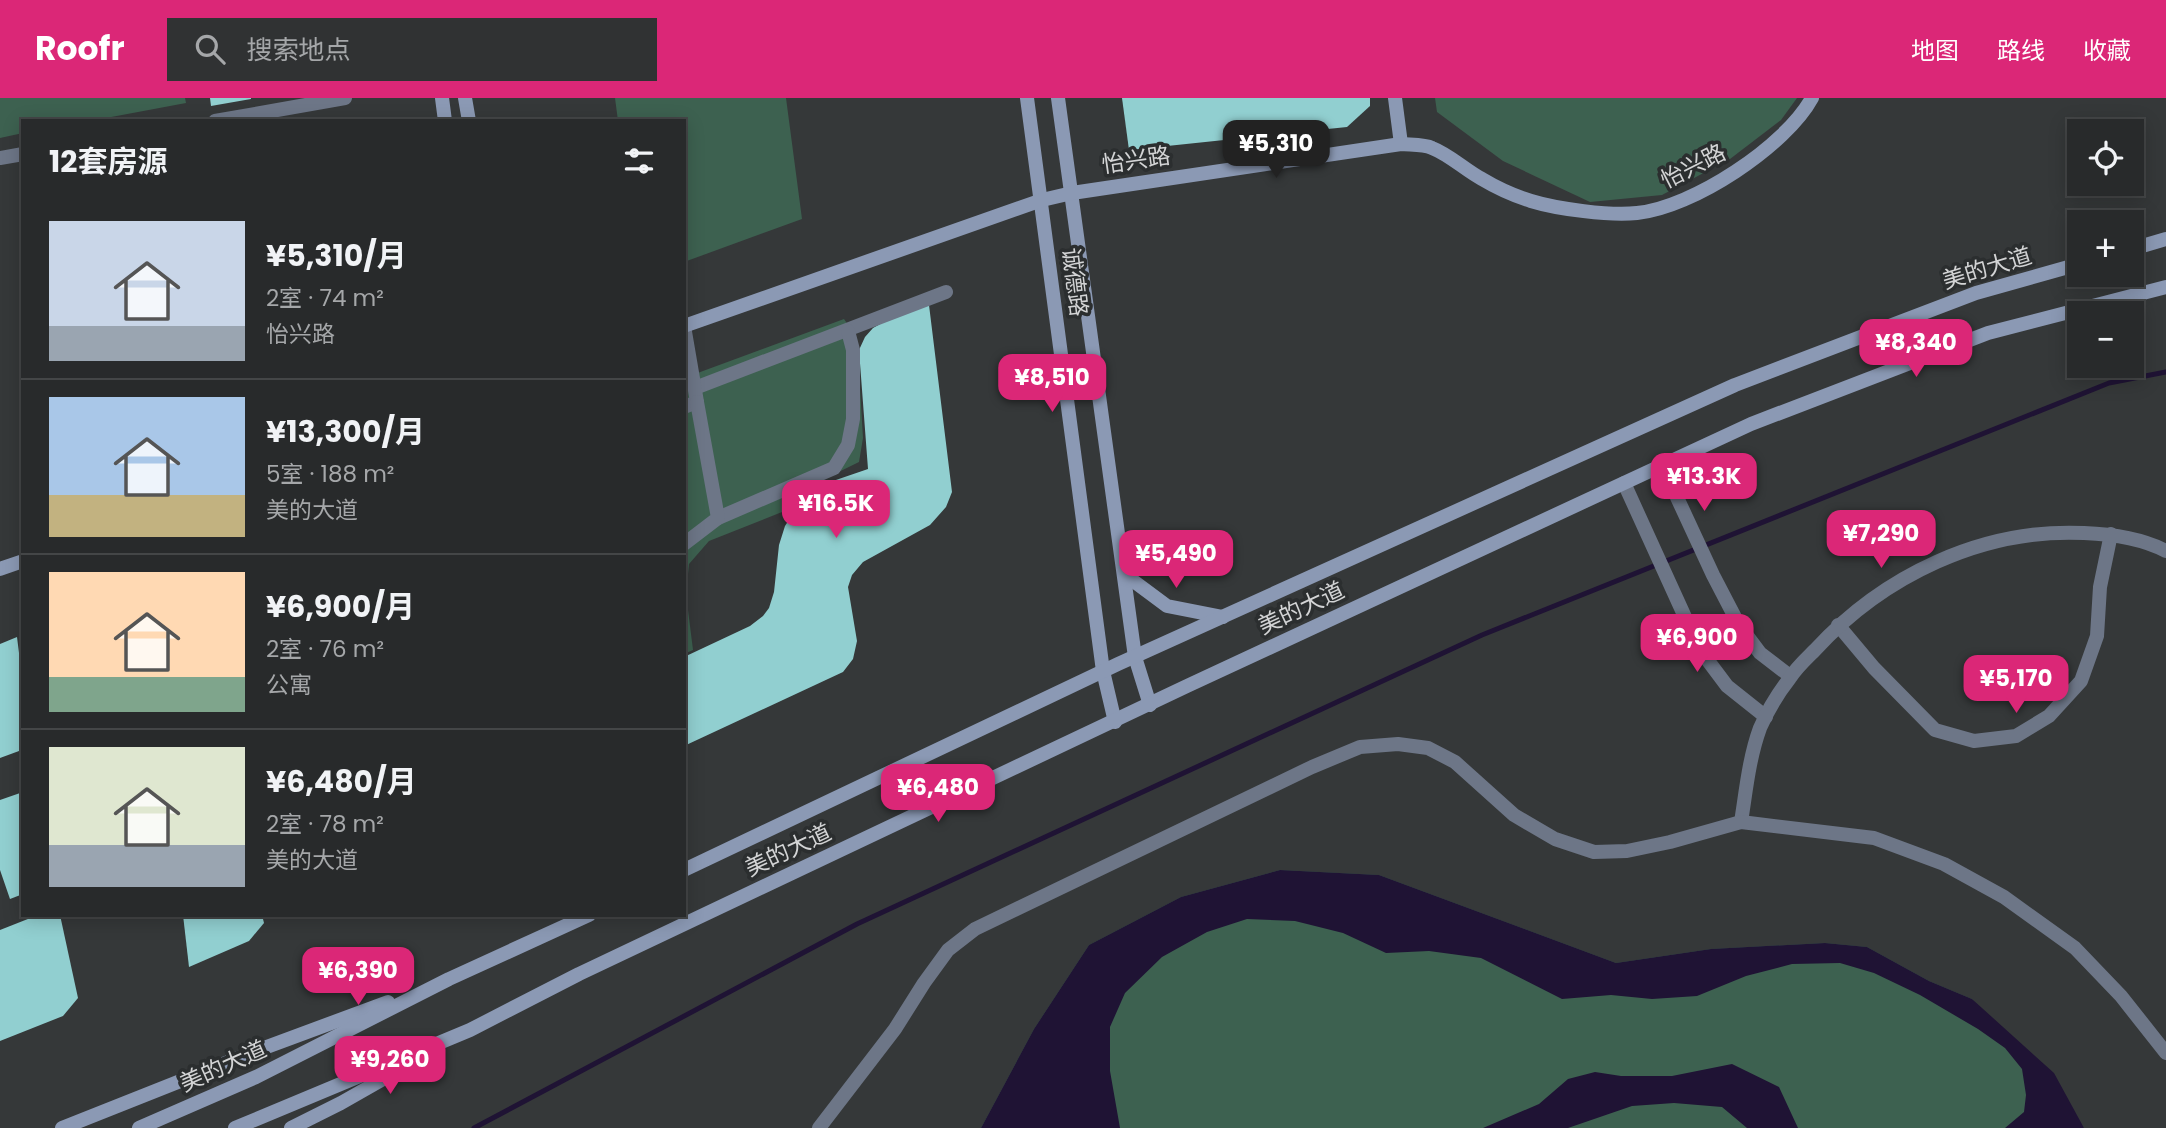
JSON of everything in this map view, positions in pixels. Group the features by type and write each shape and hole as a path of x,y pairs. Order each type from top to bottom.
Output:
{"main road":[{"path":"442,98 445,119"},
{"path":"465,98 468,119"},
{"name":"诚德路","path":"1027,98 1103,671 1115,722"},
{"name":"诚德路","path":"1058,98 1135,657 1150,705"},
{"path":"1395,98 1401,144"},
{"name":"怡兴路","path":"686,325 1042,200 1072,193 1401,144 1431,147 1483,180 1532,201 1594,212 1639,213 1705,191 1749,162 1781,137 1812,98"},
{"path":"2144,245 2166,239"},
{"name":"美的大道","path":"686,869 1103,671 1735,385 1976,293 2067,267"},
{"name":"美的大道","path":"236,1128 470,1030 591,968 1751,424 1988,332 2166,287"},
{"path":"0,569 21,562"},
{"path":"1124,574 1167,606 1223,617"},
{"name":"美的大道","path":"139,1128 256,1077 449,979 585,917"},
{"path":"62,1128 256,1051 449,979"},
{"path":"291,1128 341,1104 470,1030"}],"street":[{"path":"226,119 345,98"},
{"path":"0,158 21,154"},
{"path":"692,399 848,331 946,292"},
{"path":"686,542 718,518 834,467 848,445 853,419 853,350 848,331"},
{"path":"686,344 692,399 718,518"},
{"path":"1662,465 1739,625 1760,653 1790,677"},
{"path":"1624,483 1700,650 1727,686 1766,717"},
{"path":"1741,822 1749,771 1760,728 1790,677 1838,625 1891,585 1937,561 2024,535 2071,532 2111,534 2166,551"},
{"path":"1838,625 1874,668 1935,730 1974,741 2016,736 2049,716 2081,681 2097,636 2100,587 2111,534"},
{"path":"818,1128 895,1029 948,950 975,929 1274,785 1360,747 1398,744 1428,748 1455,762 1514,815 1555,839 1594,852 1627,850 1670,842 1741,822 1874,838 1944,864 2004,897 2075,948 2121,996 2166,1053"}],"green space":[{"path":"0,98 185,98 186,103 101,119 21,119 21,133 0,138"},
{"path":"615,98 786,98 802,219 686,261 686,119 618,119"},
{"path":"1435,98 1797,98 1781,120 1730,159 1662,195 1590,202 1503,161 1437,112"},
{"path":"844,319 857,338 863,438 859,462 802,490 782,512 709,541 689,564 686,594 686,377"},
{"path":"686,594 693,650 686,653"},
{"path":"1280,870 1379,875 1616,963 1711,949 1825,943 1867,947 1929,981 1972,999 2084,1128 981,1128 1034,1029 1089,945 1181,897"}],"shaded area":[{"path":"1280,870 1379,875 1616,963 1711,949 1825,943 1867,947 1929,981 1972,999 2054,1073 2084,1128 2005,1128 2024,1112 2026,1095 2022,1069 2005,1048 1920,995 1874,973 1840,963 1792,964 1746,976 1697,996 1652,999 1611,995 1562,999 1481,958 1429,951 1386,953 1343,933 1295,921 1247,919 1207,932 1162,957 1125,993 1110,1027 1110,1071 1120,1128 981,1128 1034,1029 1089,945 1181,897"},
{"path":"1732,1064 1779,1087 1798,1128 1747,1128 1722,1107 1674,1103 1632,1106 1568,1128 1483,1128 1539,1104 1568,1079 1595,1072 1621,1076 1672,1076"}],"building":[{"path":"210,98 251,98 251,99 211,106"},
{"path":"1122,98 1370,98 1370,106 1347,127 1129,150"},
{"path":"929,305 952,492 946,507 930,525 863,562 852,575 848,587 857,641 853,659 843,672 686,745 686,656 750,626 763,616 769,608 774,592 779,545 785,526 796,509 804,499 833,481 868,469 859,350 873,328 891,318"},
{"path":"17,637 21,669 21,747 19,751 0,758 0,644"},
{"path":"21,793 21,895 10,899 0,870 0,800"},
{"path":"33,917 60,917 78,998 63,1016 0,1041 0,930"},
{"path":"183,917 262,917 264,923 249,941 189,967"}],"waterway":[{"path":"474,1128 857,924 1482,635 2109,383 2166,372"}]}
